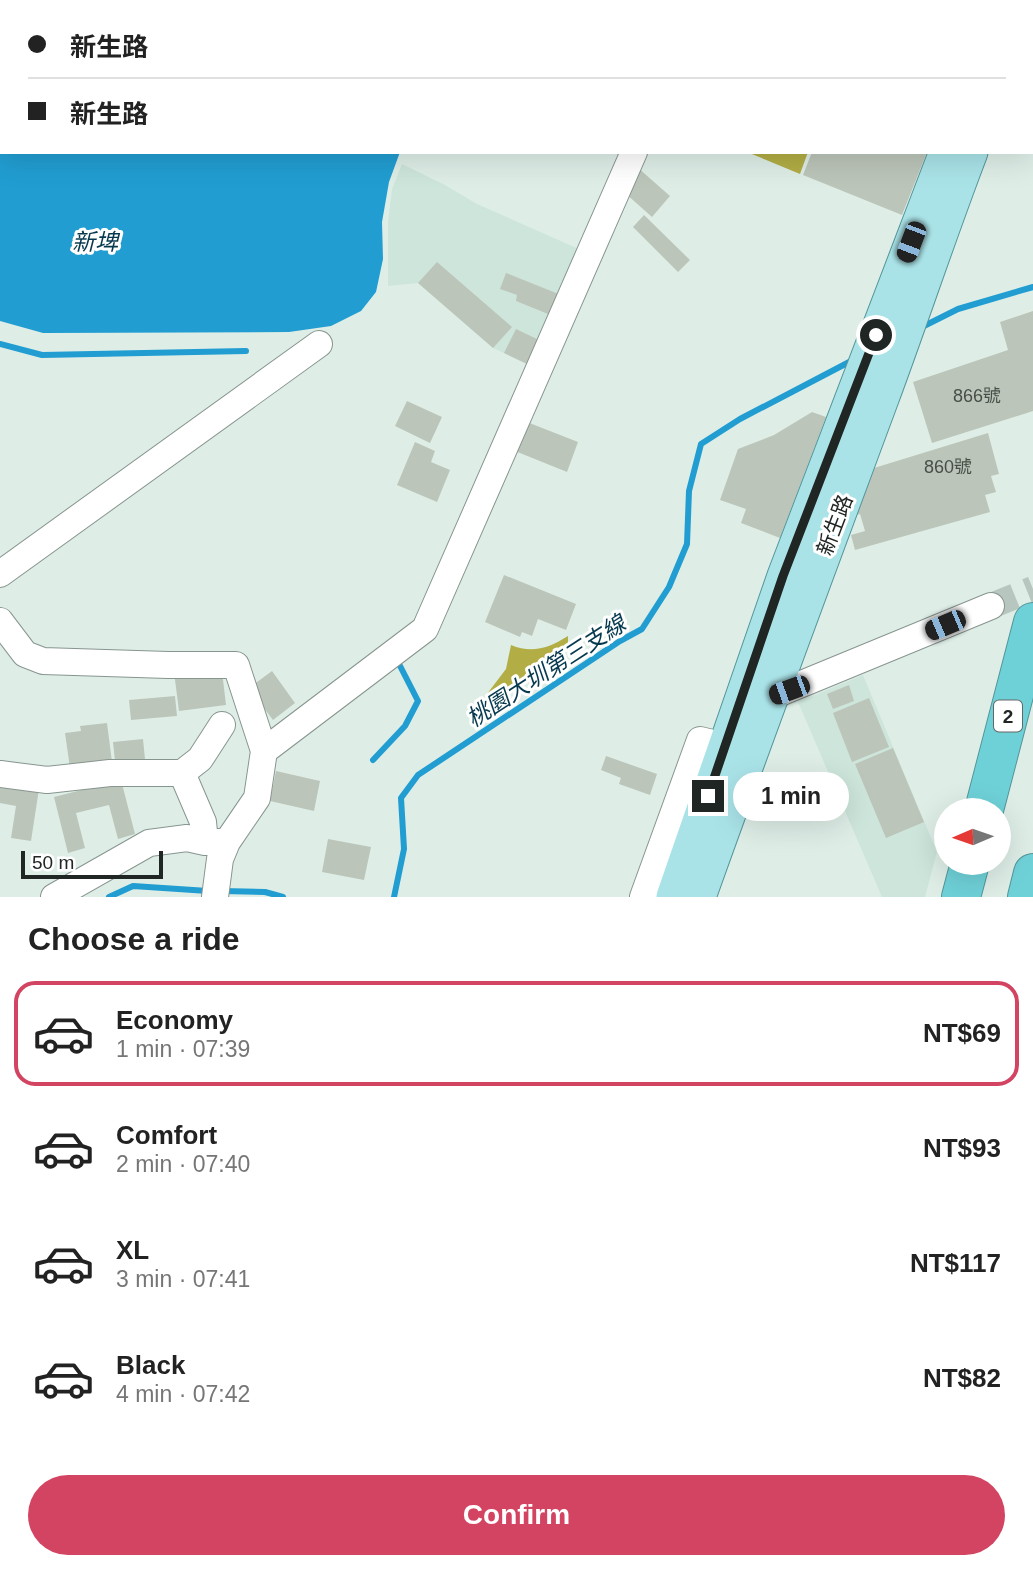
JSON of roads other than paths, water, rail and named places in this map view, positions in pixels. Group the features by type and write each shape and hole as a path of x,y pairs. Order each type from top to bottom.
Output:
{"highway":[{"name":"2","path":"987,798 1033,622"},
{"path":"1027,897 1033,874"},
{"path":"961,897 967,875"}],"main road":[{"name":"新生路","path":"673,897 738,749 770,696 871,388 908,285 945,154"},
{"name":"新生路","path":"908,285 970,154"},
{"name":"新生路","path":"699,897 783,576 871,388"}],"street":[{"path":"264,751 425,629 633,154"},
{"path":"0,574 319,344"},
{"path":"770,696 991,606"},
{"path":"0,621 25,654 43,661 168,666 236,665 264,751 257,798 217,848"},
{"path":"0,774 47,780 110,773 182,773 200,759 222,726"},
{"path":"643,897 700,740 738,749"},
{"path":"182,773 217,848 215,897"},
{"path":"54,897 149,843 187,838 217,848"}],"water":[{"name":"新埤","path":"0,154 399,154 389,182 382,222 383,259 376,292 361,311 331,326 289,332 43,333 0,321"}],"waterway":[{"name":"桃園大圳第三支線","path":"920,328 958,309 1033,287"},
{"path":"0,344 42,355 246,351"},
{"name":"桃園大圳第三支線","path":"394,897 404,849 401,798 418,775 642,629 669,587 687,544 689,491 701,444 740,419 853,360"},
{"path":"373,760 405,726 418,701 396,658"},
{"name":"桃園大圳第三支線","path":"109,897 133,886 208,891"},
{"name":"桃園大圳第三支線","path":"222,891 265,892 283,897"}],"tunnel":[{"path":"991,606 1033,589"}]}
